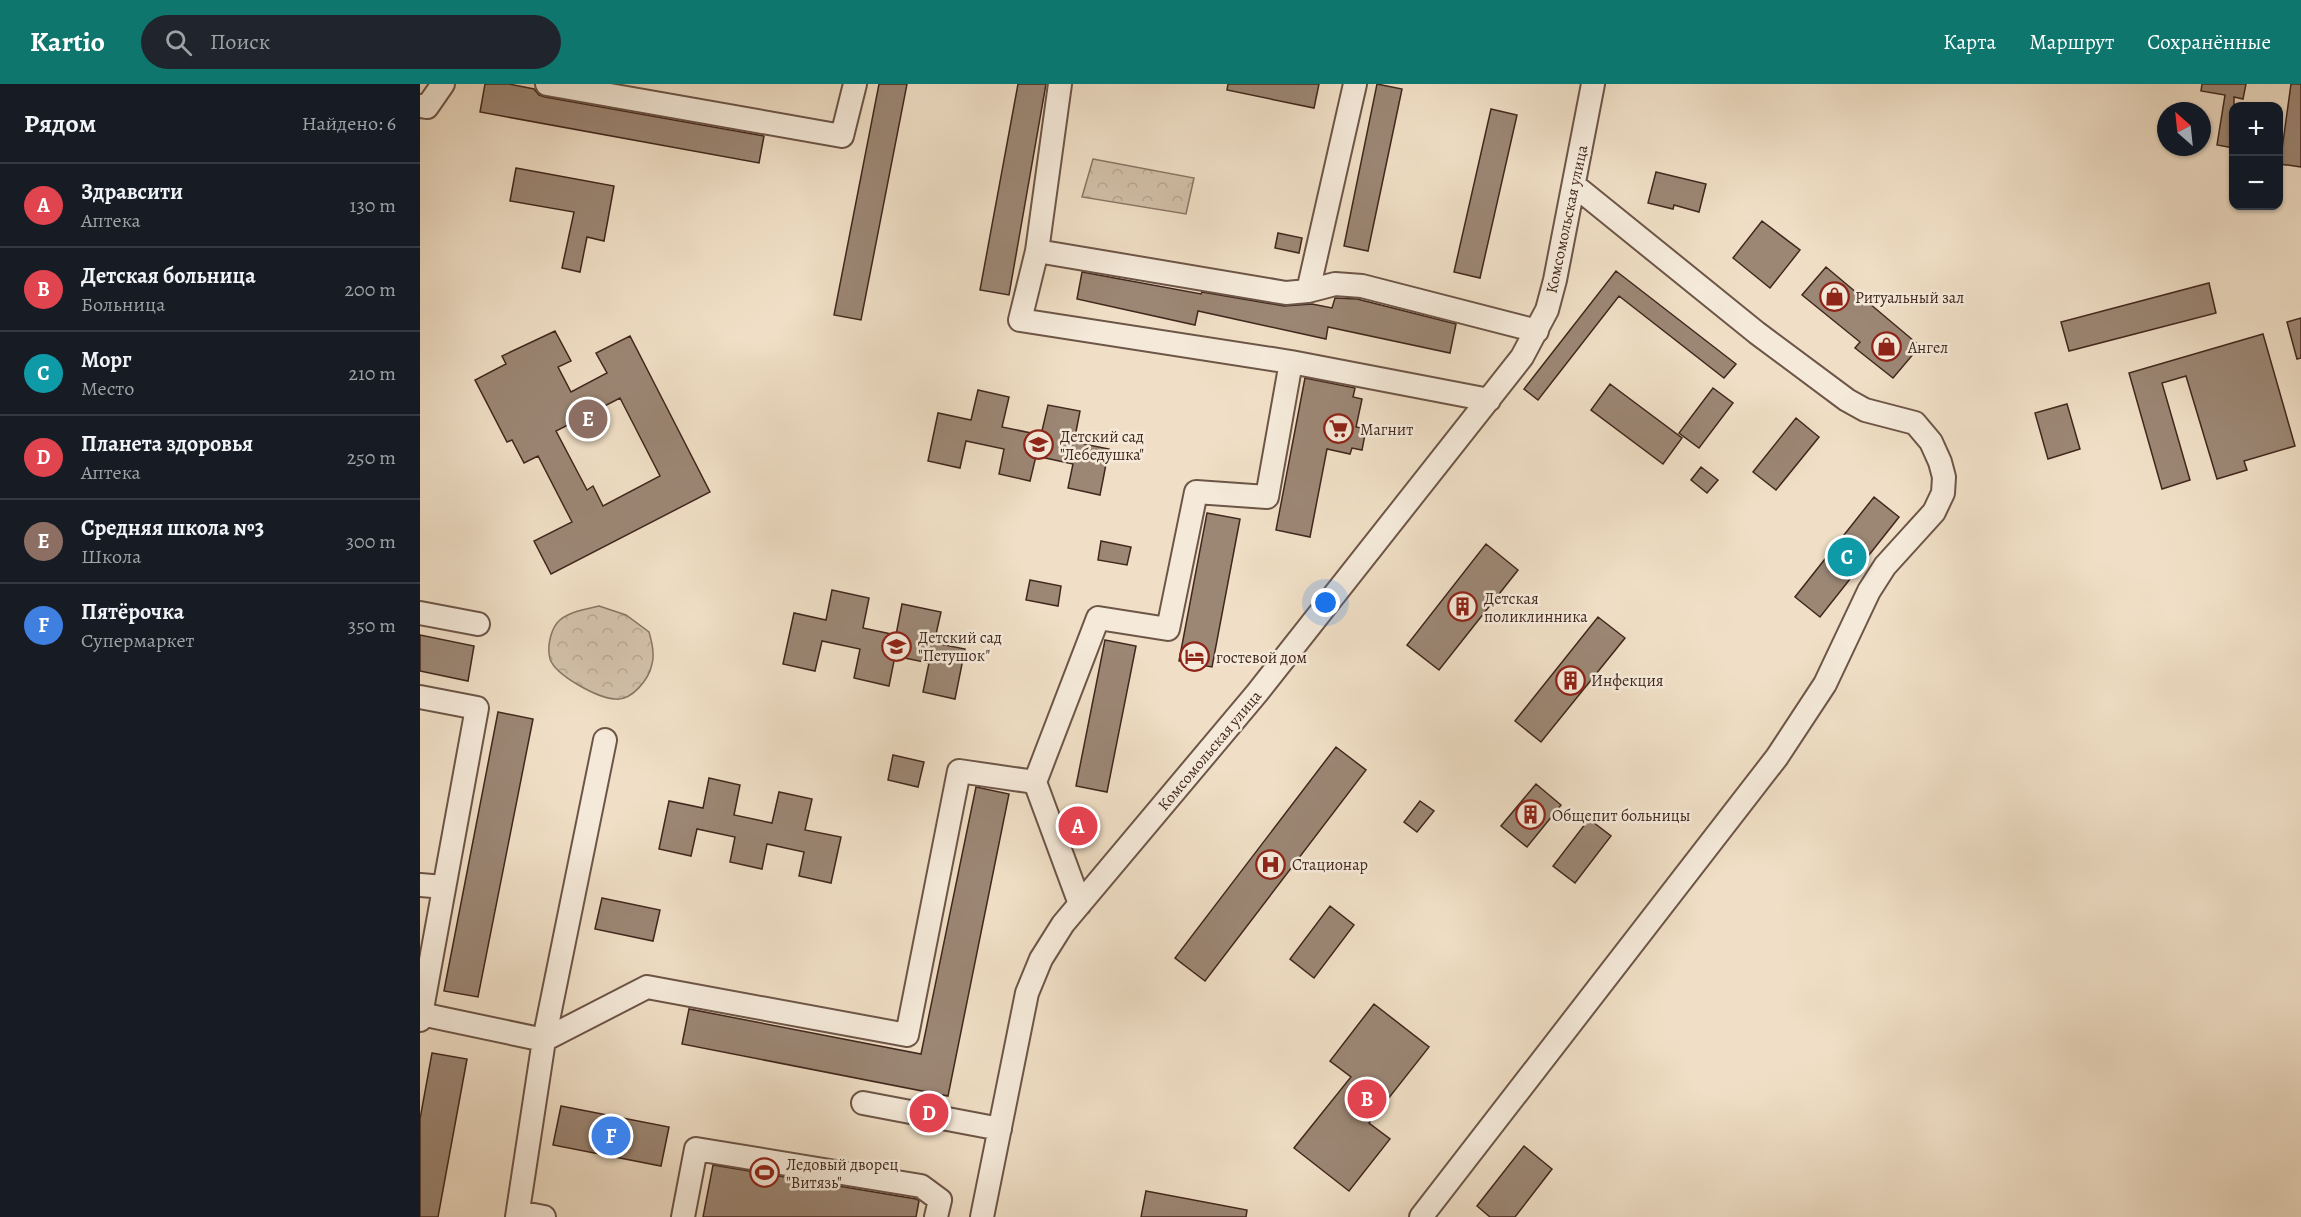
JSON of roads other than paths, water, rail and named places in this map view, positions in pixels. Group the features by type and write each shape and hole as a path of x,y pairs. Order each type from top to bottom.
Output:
{"street":[{"path":"420,105 427,106 443,84"},
{"path":"547,84 659,94 842,136 855,84"},
{"path":"1059,84 1036,251 1020,320 1291,362 1489,400"},
{"path":"1308,291 1355,84"},
{"name":"Комсомольская улица","path":"982,1217 1027,993 1041,959 1080,904 1257,693 1517,364 1537,331 1555,280 1593,84"},
{"path":"1421,1217 1777,757 1825,684 1869,591 1880,574 1934,512 1943,493 1944,477 1940,462 1931,442 1915,423 1865,410 1847,400 1757,333 1574,184"},
{"path":"1036,251 1286,293 1308,291 1335,284 1362,286 1537,331"},
{"path":"1080,904 1035,782 1098,618 1168,629 1196,492 1267,497 1291,362"},
{"path":"420,613 478,624"},
{"path":"420,697 477,708 421,1017 544,1040 647,987 907,1035 959,771 1035,782"},
{"path":"544,1217 518,1214 544,1040 605,740"},
{"path":"420,885 444,887"},
{"path":"863,1103 1000,1129"},
{"path":"683,1217 696,1149 921,1186 940,1200 936,1217"}],"place":[{"name":"Ритуальный зал","path":"1834,297"},
{"name":"Ангел","path":"1887,347"},
{"name":"Средняя школа №3","path":"588,419"},
{"name":"Магнит","path":"1339,429"},
{"name":"Детский сад \"Лебедушка\"","path":"1039,445"},
{"name":"Морг","path":"1847,557"},
{"name":"Детская поликлинника","path":"1463,607"},
{"name":"Детский сад \"Петушок\"","path":"897,646"},
{"name":"гостевой дом","path":"1195,657"},
{"name":"Инфекция","path":"1570,680"},
{"name":"Общепит больницы","path":"1531,815"},
{"name":"Здравсити","path":"1078,826"},
{"name":"Стационар","path":"1271,864"},
{"name":"Детская больница","path":"1367,1099"},
{"name":"Планета здоровья","path":"929,1113"},
{"name":"Пятёрочка","path":"611,1136"},
{"name":"Ледовый дворец \"Витязь\"","path":"765,1173"}]}
